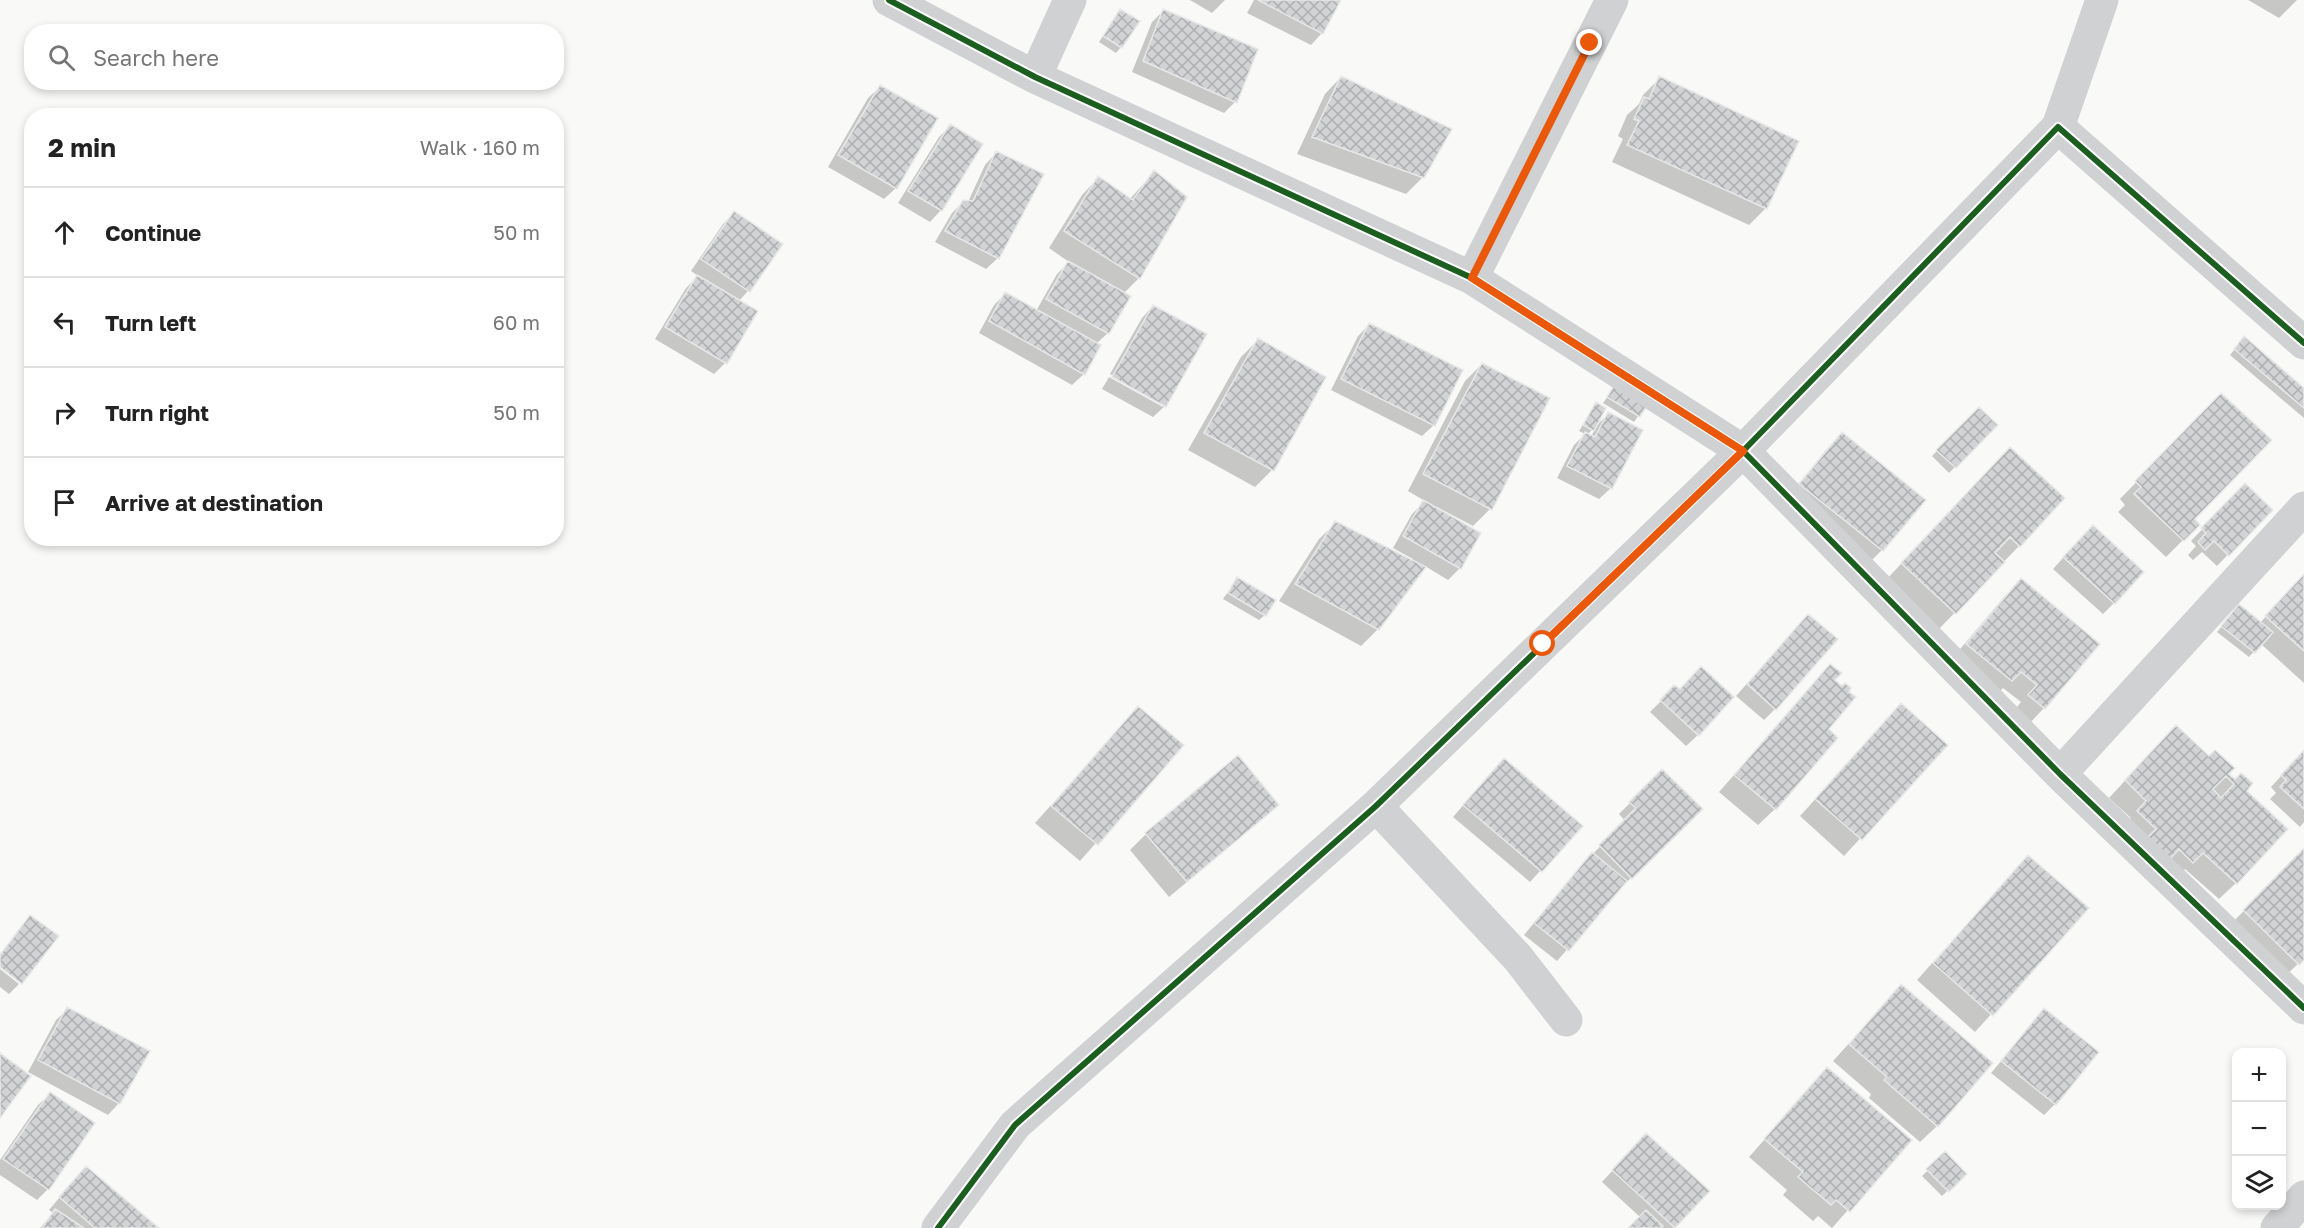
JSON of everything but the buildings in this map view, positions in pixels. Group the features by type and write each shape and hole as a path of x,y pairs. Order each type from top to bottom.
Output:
{"street":[{"path":"889,0 1035,78 1472,278 1743,451 2060,774 2304,1008"},
{"path":"1035,78 1070,0"},
{"path":"1472,278 1612,0"},
{"path":"938,1228 1015,1125 1376,806 1743,451 2058,127 2102,0"},
{"path":"2058,127 2304,343"},
{"path":"2060,774 2304,508"},
{"path":"1376,806 1518,958 1566,1020"},
{"path":"2277,1228 2304,1197"}],"cycle path":[{"path":"889,0 1035,77 1472,278 1743,451 2060,774 2304,1008"},
{"path":"938,1228 1015,1125 1376,806 1743,451 2058,127 2304,343"}],"route":[{"path":"1543,644 1743,451 1472,278 1590,43"}]}
